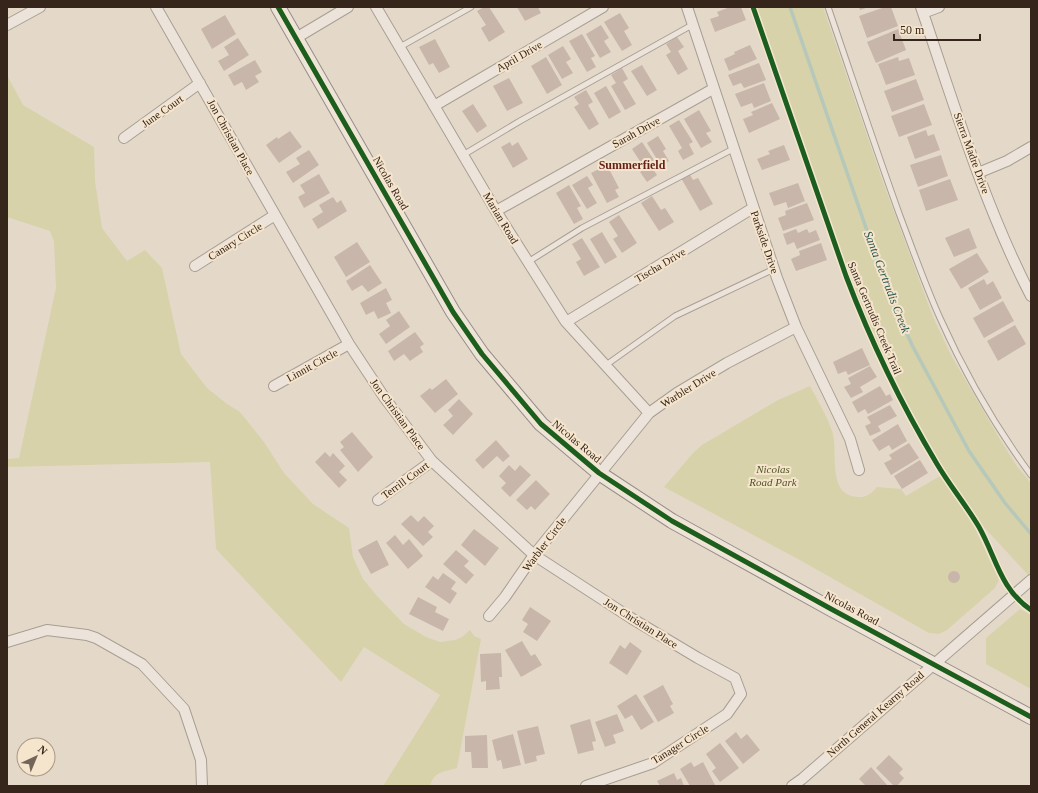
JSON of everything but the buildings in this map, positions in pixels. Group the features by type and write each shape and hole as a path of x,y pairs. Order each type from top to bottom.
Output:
{"main road":[{"name":"Nicolas Road","path":"278,7 453,312 482,354 541,424 599,473 672,521 833,610 1031,716"}],"street":[{"path":"7,25 40,7"},
{"name":"Jon Christian Place","path":"156,7 349,344 384,397 432,460 534,555 631,618 735,678 741,694 727,714"},
{"path":"296,38 348,7"},
{"name":"Marian Road","path":"376,7 496,210 566,322 649,412"},
{"name":"April Drive","path":"434,106 603,7"},
{"name":"Parkside Drive","path":"687,7 774,269 796,327 850,439 859,470"},
{"path":"922,10 939,7"},
{"name":"Sierra Madre Drive","path":"922,10 978,173 1013,260 1031,296"},
{"name":"June Court","path":"124,138 200,83"},
{"name":"Sarah Drive","path":"496,210 713,89"},
{"path":"978,173 1008,161 1031,147"},
{"name":"Tischa Drive","path":"566,322 753,208"},
{"name":"Canary Circle","path":"195,266 275,215"},
{"name":"Warbler Drive","path":"599,473 649,412 677,393 727,364 796,327"},
{"name":"Linnit Circle","path":"274,386 349,344"},
{"name":"Terrill Court","path":"378,500 432,460"},
{"name":"Warbler Circle","path":"489,616 505,597 534,555 599,473"},
{"name":"North General Kearny Road","path":"792,786 805,782 934,663 1031,580"},
{"path":"7,642 48,630 87,635 96,638 142,664 184,709 200,760 202,786"},
{"name":"Tanager Circle","path":"586,786 653,763 727,714"}],"lane":[{"path":"400,47 471,7"},
{"path":"828,7 887,180 919,268 939,317 955,351 990,414 1031,475"},
{"path":"463,155 520,121 692,25"},
{"path":"528,262 582,228 733,149"},
{"path":"606,365 674,316 774,269"}],"green space":[{"path":"757,7 823,7 883,182 933,317 951,355 998,436 1016,465 1031,483 1031,578 982,525 941,464 895,381 863,312 848,274"},
{"path":"7,75 23,105 94,147 95,181 102,228 127,261 145,250 162,268 181,354 207,388 240,412 264,442 284,473 313,504 349,528 353,557 363,579 377,596 404,624 426,637 440,642 455,640 462,637 470,630 474,636 481,639 457,768 444,771 434,777 430,786 383,786 440,695 364,647 341,682 216,549 210,462 7,467 7,459 19,458 56,288 54,242 50,231 7,217"},
{"name":"Nicolas Road Park","path":"810,386 832,431 837,480 841,488 847,494 863,497 870,494 877,487 901,489 906,496 940,476 974,526 999,580 995,588 947,630 939,634 929,633 798,559 664,487 693,453 702,445 778,400"},
{"path":"1020,609 1031,615 1031,689 986,664 986,638"}],"waterway":[{"name":"Santa Gertrudis Creek","path":"790,7 887,289 912,345 969,451 1005,503 1031,534"}],"cycle path":[{"path":"278,7 453,312 482,354 541,424 599,473 672,521 1031,717"},
{"name":"Santa Gertrudis Creek Trail","path":"753,7 846,276 876,349 899,396 924,441 942,472 979,527 1005,582 1021,602 1031,610"}],"district":[{"name":"Summerfield","path":"632,165"}]}
